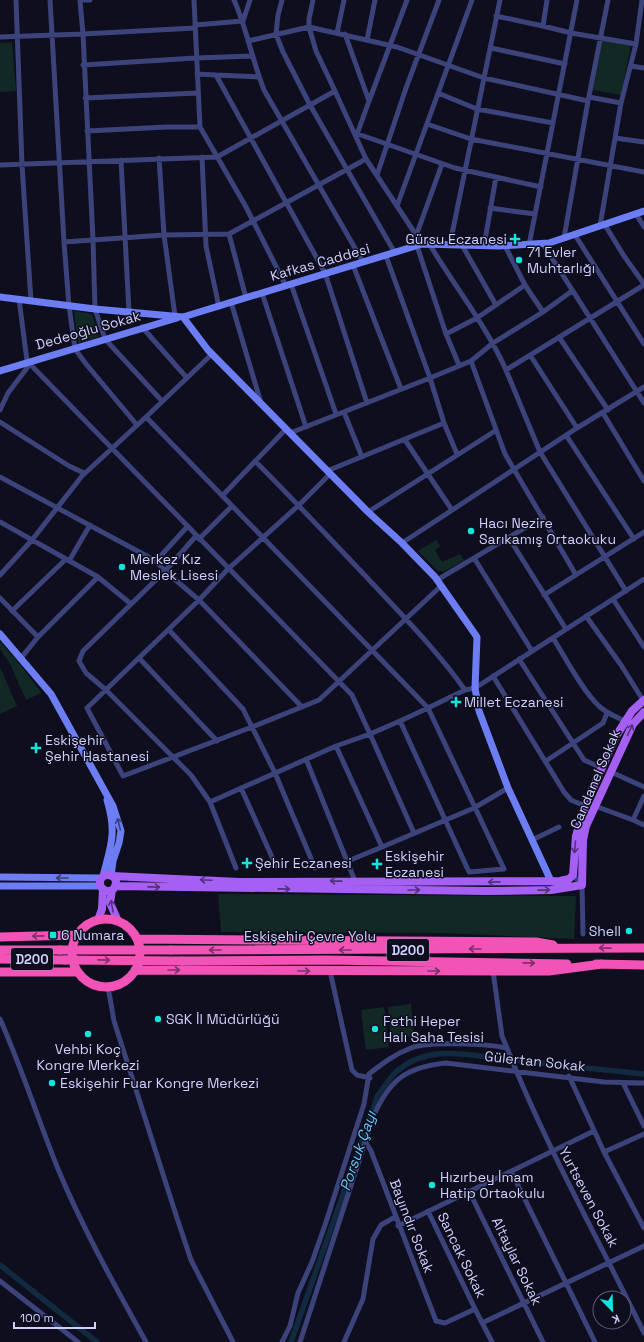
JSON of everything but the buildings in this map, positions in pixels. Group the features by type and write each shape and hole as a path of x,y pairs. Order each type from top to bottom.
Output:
{"highway":[{"path":"108,919 118,921 126,925 137,939 140,949 139,960 135,970 128,978 119,984 108,987 91,983 78,972 72,954 77,935 90,923 98,920 108,919"},
{"path":"0,937 77,935"},
{"path":"137,939 536,942 582,949"},
{"name":"Eskişehir Çevre Yolu","path":"0,950 644,948"},
{"name":"Eskişehir Çevre Yolu","path":"0,959 182,961 327,960 644,965"},
{"path":"135,970 493,971 549,970 602,964"},
{"path":"0,972 78,972"}],"main road":[{"path":"105,880 239,882 551,881 569,879 573,875 578,824 585,806 625,721 644,700"},
{"name":"Candanel Sokak","path":"582,885 583,840 586,826 633,724 644,712"},
{"path":"105,880 113,888 486,891 551,890 582,885"},
{"path":"105,880 115,880 110,903 118,921"},
{"path":"98,920 102,909 105,880"}],"street":[{"path":"16,0 22,165 31,301"},
{"path":"50,0 58,164 69,306 76,349 86,364 137,425"},
{"path":"90,0 80,0 93,240 95,310 105,339 162,401"},
{"path":"194,0 200,127 289,285 336,414"},
{"path":"234,0 244,21 252,56 264,90 318,186 364,262"},
{"path":"244,21 250,0"},
{"path":"282,0 278,15 276,34 310,105 395,253"},
{"path":"313,0 309,27 316,50 334,91 357,136 366,159 416,236 446,334 459,365"},
{"path":"337,32 344,0"},
{"path":"367,40 375,0"},
{"path":"357,136 406,0"},
{"path":"377,174 439,0"},
{"path":"396,206 449,66 472,0"},
{"path":"450,244 500,0"},
{"path":"543,26 547,0"},
{"path":"529,245 577,0"},
{"path":"564,238 577,160 608,0"},
{"path":"506,370 644,285 602,225 610,165 621,103 636,44 642,0"},
{"path":"496,16 570,33 601,36 636,44"},
{"path":"0,36 83,34 244,21"},
{"path":"248,41 309,27 337,32 389,45 484,78 589,99 621,103"},
{"path":"345,34 369,101"},
{"path":"491,48 565,64"},
{"path":"83,65 252,56"},
{"path":"631,66 644,68"},
{"path":"197,74 259,77"},
{"path":"216,75 288,203 325,273 367,403"},
{"path":"0,165 217,157 334,91"},
{"path":"86,98 198,93"},
{"path":"438,93 477,109 553,123"},
{"path":"427,124 471,139 644,172"},
{"path":"87,131 166,127 200,127"},
{"path":"357,136 387,143 442,164 541,187"},
{"path":"615,138 644,142"},
{"path":"202,157 206,246 219,307"},
{"path":"159,158 164,235 175,316"},
{"path":"64,242 164,235 229,234 366,159"},
{"path":"121,160 129,312"},
{"path":"416,236 442,164"},
{"path":"484,246 496,177"},
{"path":"490,208 535,214"},
{"name":"Kafkas Caddesi","path":"0,296 95,310 183,317 419,245 450,244 505,246 543,244 575,235 644,211"},
{"path":"636,214 644,227"},
{"path":"229,234 246,298"},
{"path":"575,235 644,344"},
{"path":"543,244 589,319 644,403"},
{"path":"430,245 449,277 494,343 540,452 626,591"},
{"path":"462,245 496,305"},
{"path":"505,246 525,284 543,312"},
{"path":"386,256 430,378 444,423 457,454"},
{"path":"354,265 401,390"},
{"path":"446,334 477,318 525,284"},
{"path":"222,496 255,461 288,431 344,412 471,361 494,343 543,312 572,291"},
{"path":"262,293 306,426"},
{"path":"19,299 28,362 110,448 352,695 414,833"},
{"path":"231,302 262,404"},
{"path":"183,317 212,354 368,512 402,543 439,583 477,637 475,688 479,712 508,788 551,881"},
{"name":"Dedeoğlu Sokak","path":"0,370 76,349 142,327 183,317"},
{"path":"142,327 187,378"},
{"path":"559,337 606,411 644,481"},
{"path":"0,575 32,540 84,473 146,417 212,354"},
{"path":"530,355 577,428"},
{"path":"471,361 495,431 513,470 543,517 576,575"},
{"path":"0,410 8,393 28,362"},
{"path":"402,543 566,435 644,387"},
{"path":"344,412 362,457"},
{"path":"146,417 428,708 504,869 469,872 400,721"},
{"path":"0,422 69,466 84,473"},
{"path":"444,423 362,457 329,473 299,505 228,569 169,630 87,708 123,776 252,728 319,700 406,619 439,583 474,558 543,517"},
{"path":"368,512 495,431"},
{"path":"566,435 634,539"},
{"path":"405,440 452,510"},
{"path":"255,461 299,505 406,619 448,665 465,690"},
{"path":"0,477 156,561 165,571 199,600 302,707"},
{"path":"232,506 83,651 79,661 86,673 106,690 191,775 210,802 236,868"},
{"path":"0,522 98,577 131,604"},
{"path":"12,611 68,560 90,525"},
{"path":"156,561 187,527"},
{"path":"544,595 644,532"},
{"path":"509,538 566,629"},
{"path":"474,558 532,651"},
{"path":"21,658 38,637 98,577"},
{"path":"210,802 336,746 400,721 465,690 475,688 586,616 643,582"},
{"path":"0,598 38,637"},
{"path":"613,599 644,647"},
{"path":"586,616 644,700"},
{"path":"169,630 243,709 275,773 315,868"},
{"path":"0,634 51,694 99,782 107,801 112,821 113,839 105,880"},
{"path":"554,638 568,663 597,705 607,713 625,721"},
{"path":"139,658 217,741"},
{"path":"519,659 584,760 602,768"},
{"path":"493,676 527,735 546,761 564,792 571,800 585,806"},
{"path":"546,761 603,723 607,713"},
{"path":"336,746 382,847"},
{"path":"306,759 355,881"},
{"path":"611,772 644,787"},
{"path":"241,788 276,866"},
{"path":"348,862 474,808 508,788"},
{"path":"633,820 644,796"},
{"path":"595,806 644,825"},
{"path":"532,840 558,827"},
{"path":"573,875 582,885"},
{"path":"0,877 105,880"},
{"path":"0,886 105,880"},
{"name":"Candanel Sokak","path":"582,885 583,934"},
{"path":"330,971 352,1070 357,1075 370,1078"},
{"name":"Yurtseven Sokak","path":"493,971 502,1036 516,1071 552,1151 610,1263 644,1333"},
{"path":"108,987 114,1021 191,1260 233,1342"},
{"path":"0,1020 19,1063 59,1170 114,1284 146,1342"},
{"path":"282,1342 290,1326 298,1293 312,1262 325,1225 364,1104 370,1078 369,1074 392,1056 413,1047 447,1044 507,1048"},
{"name":"Gülertan Sokak","path":"300,1342 365,1141 384,1092 398,1079 412,1070 429,1065 446,1063 623,1083 644,1084"},
{"path":"569,1076 604,1152 644,1228"},
{"path":"623,1083 644,1126"},
{"path":"398,1226 594,1131"},
{"path":"604,1152 644,1134"},
{"name":"Bayındır Sokak","path":"365,1141 371,1151 398,1226 436,1321 445,1322 475,1309"},
{"path":"511,1171 595,1342"},
{"name":"Altaylar Sokak","path":"469,1191 543,1342"},
{"name":"Sancak Sokak","path":"428,1211 492,1342"},
{"path":"344,1342 364,1299 374,1239 381,1225 395,1217"},
{"path":"482,1323 644,1246"},
{"path":"0,1281 78,1342"}],"green space":[{"path":"602,40 631,45 621,95 593,90"},
{"path":"12,42 16,91 0,92 0,43"},
{"path":"74,311 92,314 99,337 78,343"},
{"path":"436,540 440,546 435,550 442,562 460,554 464,560 445,571 438,571 418,551"},
{"path":"0,642 18,662 41,692 39,694 26,700 10,664 0,649"},
{"path":"0,667 17,706 0,714"},
{"path":"218,894 576,896 574,939 443,933 221,932"},
{"path":"411,1004 414,1036 391,1039 388,1007"},
{"name":"Fethi Heper Halı Saha Tesisi","path":"384,1007 389,1047 366,1050 361,1010"}],"waterway":[{"name":"Porsuk Çayı","path":"291,1342 378,1095 389,1079 397,1071 409,1063 422,1057 435,1054 462,1054 504,1059"},
{"name":"Porsuk Çayı","path":"520,1061 644,1074"},
{"name":"Porsuk Çayı","path":"0,1265 97,1342"}],"place":[{"name":"Gürsu Eczanesi","path":"515,239"},
{"name":"71 Evler Muhtarlığı","path":"519,260"},
{"name":"Hacı Nezire Sarıkamış Ortaokuku","path":"471,531"},
{"name":"Merkez Kız Meslek Lisesi","path":"122,567"},
{"name":"Millet Eczanesi","path":"456,702"},
{"name":"Eskişehir Şehir Hastanesi","path":"36,748"},
{"name":"Şehir Eczanesi","path":"247,863"},
{"name":"Eskişehir Eczanesi","path":"377,864"},
{"name":"Shell","path":"629,931"},
{"name":"6 Numara","path":"53,935"},
{"name":"SGK İl Müdürlüğü","path":"158,1019"},
{"name":"Fethi Heper Halı Saha Tesisi","path":"375,1029"},
{"name":"Vehbi Koç Kongre Merkezi","path":"88,1034"},
{"name":"Eskişehir Fuar Kongre Merkezi","path":"52,1083"},
{"name":"Hızırbey İmam Hatip Ortaokulu","path":"432,1185"}]}
